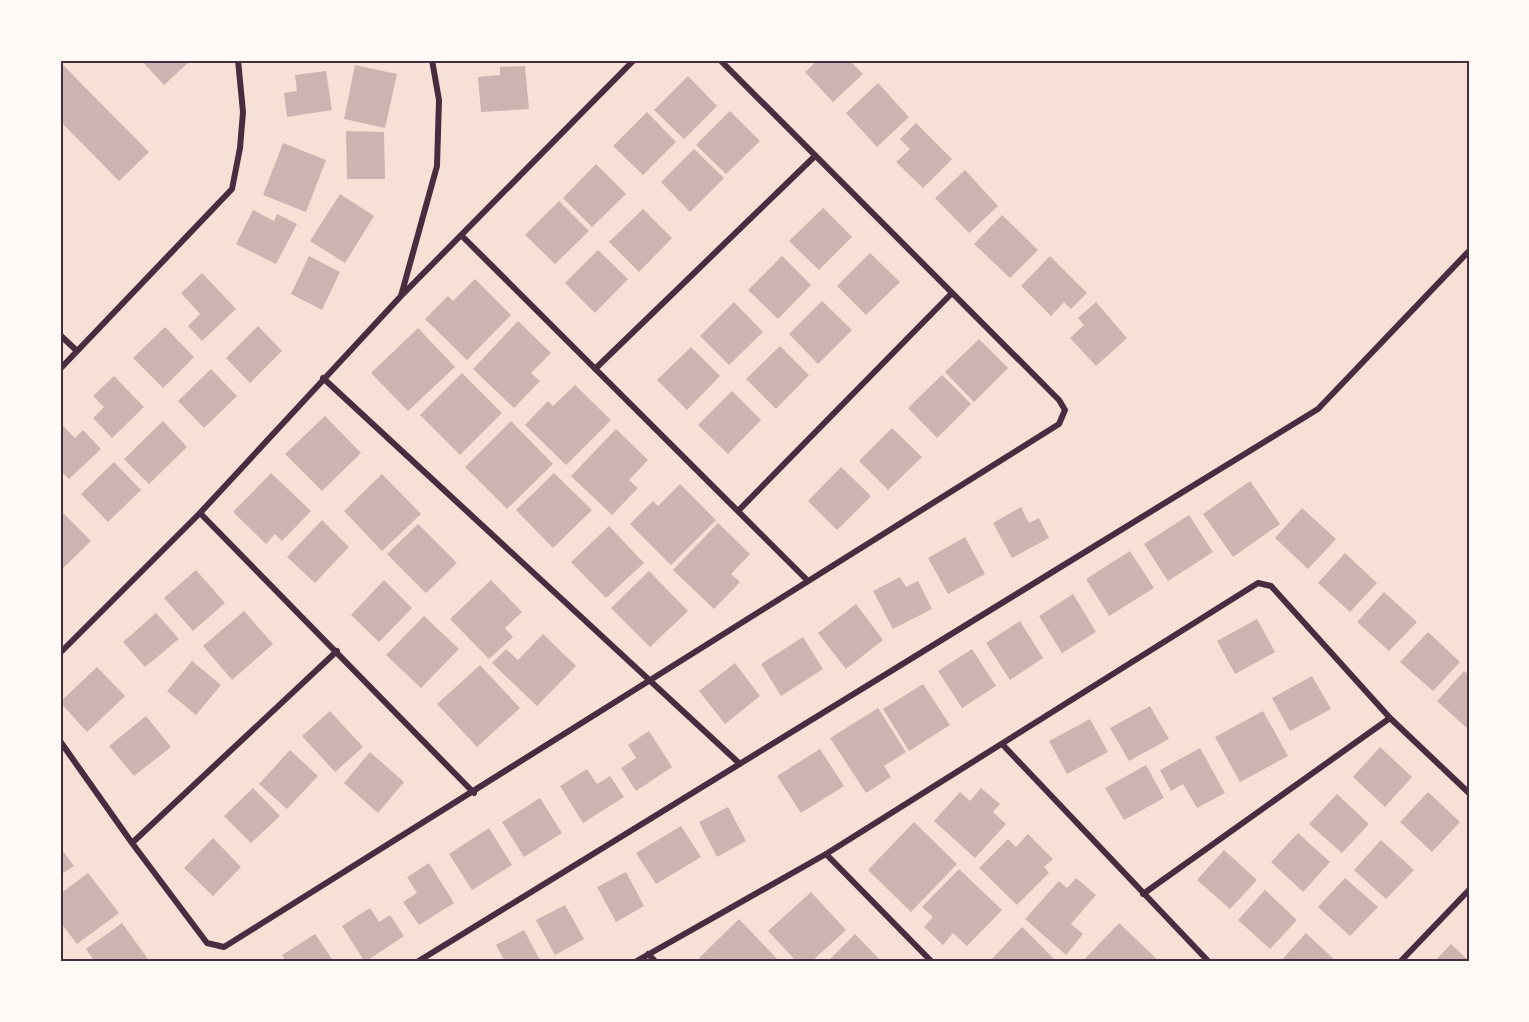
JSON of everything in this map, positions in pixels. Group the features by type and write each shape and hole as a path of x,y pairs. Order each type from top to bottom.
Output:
{"street":[{"path":"60,369 232,189 240,148 243,112 238,60"},
{"path":"401,296 437,166 439,100 432,60"},
{"path":"60,653 200,513 401,296 634,60"},
{"path":"60,741 132,843 207,943 224,947 474,793 649,679 1059,424 1065,411 1059,400 720,60"},
{"path":"595,369 815,156"},
{"path":"462,236 808,581"},
{"path":"417,962 1318,409 1469,250"},
{"path":"738,511 952,293"},
{"path":"60,335 77,351"},
{"path":"323,378 740,764"},
{"path":"200,513 474,793"},
{"path":"635,962 826,854 1258,583 1271,586 1390,718 1469,793"},
{"path":"132,843 337,651"},
{"path":"1143,894 1390,718"},
{"path":"1002,744 1209,962"},
{"path":"826,854 932,962"},
{"path":"1400,962 1469,890"},
{"path":"648,954 656,962"}],"building":[{"path":"141,60 191,60 164,85"},
{"path":"818,60 849,60 863,74 833,102 805,72"},
{"path":"60,62 149,152 119,181 60,121"},
{"path":"355,65 397,74 385,128 344,119"},
{"path":"525,66 529,109 481,112 478,77 500,75 500,67"},
{"path":"326,71 332,110 287,117 284,93 297,91 295,75"},
{"path":"688,76 717,106 684,139 654,110"},
{"path":"878,83 909,117 877,147 846,113"},
{"path":"730,111 760,141 726,174 696,145"},
{"path":"647,112 676,142 643,175 613,146"},
{"path":"916,123 952,159 923,188 896,162 910,149 900,139"},
{"path":"346,131 384,132 385,179 347,179"},
{"path":"283,143 326,160 306,212 263,195"},
{"path":"694,149 724,178 690,212 661,182"},
{"path":"596,164 626,194 592,227 563,198"},
{"path":"965,170 998,206 969,233 935,198"},
{"path":"340,194 374,216 345,263 310,241"},
{"path":"559,201 589,231 555,264 525,235"},
{"path":"823,208 852,237 819,270 789,241"},
{"path":"643,209 672,238 639,272 609,242"},
{"path":"253,210 274,221 277,214 297,224 276,264 236,244"},
{"path":"1002,215 1038,250 1010,278 974,244"},
{"path":"598,250 628,279 595,313 565,283"},
{"path":"870,253 900,282 866,315 837,286"},
{"path":"309,256 340,272 322,310 291,294"},
{"path":"782,256 811,285 778,319 748,290"},
{"path":"1050,256 1087,293 1071,309 1064,302 1051,316 1021,286"},
{"path":"202,273 236,309 202,341 188,326 200,314 181,293"},
{"path":"475,279 511,315 467,360 425,319 448,296 453,301"},
{"path":"822,301 852,330 818,364 789,334"},
{"path":"734,302 763,332 729,365 700,336"},
{"path":"1096,302 1127,338 1096,366 1070,338 1084,325 1078,318"},
{"path":"518,321 551,353 531,373 540,381 514,408 473,369"},
{"path":"258,326 282,351 250,383 226,358"},
{"path":"165,327 194,357 163,388 133,358"},
{"path":"418,328 455,367 408,411 371,373"},
{"path":"979,339 1008,368 974,402 945,372"},
{"path":"780,346 809,375 776,409 746,379"},
{"path":"691,347 720,376 687,410 657,380"},
{"path":"211,369 237,396 204,428 178,401"},
{"path":"462,373 502,413 460,455 420,415"},
{"path":"942,375 971,404 937,438 908,408"},
{"path":"114,376 144,407 112,438 93,418 104,407 93,396"},
{"path":"575,385 611,420 566,465 525,425 548,401 553,406"},
{"path":"732,391 761,420 728,454 698,425"},
{"path":"325,416 361,453 322,491 285,454"},
{"path":"163,421 187,447 149,484 124,459"},
{"path":"511,421 553,464 507,509 465,467"},
{"path":"63,426 75,438 83,430 101,449 69,479 60,470 60,429"},
{"path":"892,428 922,457 888,490 859,461"},
{"path":"616,429 648,460 629,480 638,488 612,515 571,476"},
{"path":"114,462 141,490 108,522 81,494"},
{"path":"841,467 871,496 837,530 808,501"},
{"path":"271,473 311,511 282,541 275,534 266,544 233,512"},
{"path":"554,473 592,510 553,548 516,510"},
{"path":"382,474 421,514 382,551 344,511"},
{"path":"1250,481 1280,524 1233,557 1203,514"},
{"path":"680,484 716,520 671,565 630,524 653,501 658,506"},
{"path":"1021,507 1029,523 1039,518 1049,538 1012,558 993,523"},
{"path":"1302,508 1336,539 1308,569 1275,538"},
{"path":"63,513 91,541 60,571 60,516"},
{"path":"1189,515 1213,552 1168,581 1144,544"},
{"path":"322,520 349,547 315,583 287,557"},
{"path":"718,523 750,554 731,574 740,582 714,609 673,570"},
{"path":"418,524 457,563 426,593 387,554"},
{"path":"609,526 644,563 606,598 571,562"},
{"path":"965,537 985,574 948,594 928,558"},
{"path":"1130,551 1154,588 1109,616 1086,579"},
{"path":"1345,553 1377,583 1350,612 1318,583"},
{"path":"196,570 225,603 193,631 164,598"},
{"path":"649,571 688,611 650,647 611,608"},
{"path":"900,577 906,587 918,581 932,609 893,629 873,591"},
{"path":"384,580 412,608 379,642 351,615"},
{"path":"491,580 522,612 505,628 513,637 489,659 450,619"},
{"path":"1384,592 1417,622 1389,651 1357,622"},
{"path":"1073,594 1096,632 1062,653 1039,616"},
{"path":"856,604 883,640 846,669 818,633"},
{"path":"244,611 273,644 232,680 203,646"},
{"path":"156,613 179,639 145,667 123,642"},
{"path":"424,616 459,649 421,688 386,655"},
{"path":"1257,619 1275,652 1235,674 1217,641"},
{"path":"1020,621 1043,658 1010,680 986,643"},
{"path":"1428,632 1460,662 1433,691 1400,662"},
{"path":"543,634 576,666 537,706 492,663 506,649 518,660"},
{"path":"803,637 823,669 781,696 761,664"},
{"path":"972,649 996,686 962,708 938,671"},
{"path":"192,661 221,685 196,715 167,691"},
{"path":"735,663 760,696 725,724 699,691"},
{"path":"480,665 520,708 477,747 437,704"},
{"path":"97,667 125,696 87,732 60,702"},
{"path":"1464,671 1469,675 1469,730 1437,701"},
{"path":"1312,676 1331,709 1290,731 1272,698"},
{"path":"923,684 950,725 909,751 883,709"},
{"path":"1150,706 1169,739 1129,761 1110,728"},
{"path":"878,708 906,752 884,766 891,777 866,793 830,738"},
{"path":"330,711 363,747 335,772 302,736"},
{"path":"1263,711 1288,756 1240,782 1215,737"},
{"path":"146,716 171,747 134,776 109,746"},
{"path":"1090,719 1108,752 1067,774 1049,741"},
{"path":"649,731 672,767 636,791 621,768 636,758 628,745"},
{"path":"1380,747 1412,777 1385,807 1353,777"},
{"path":"1200,748 1225,793 1197,808 1183,784 1171,791 1160,770"},
{"path":"820,749 844,786 801,813 777,776"},
{"path":"290,750 318,776 287,809 259,784"},
{"path":"370,752 404,782 378,813 344,783"},
{"path":"1146,765 1164,798 1124,820 1105,788"},
{"path":"587,769 597,784 610,776 624,797 583,823 560,786"},
{"path":"253,788 280,816 251,843 224,816"},
{"path":"981,788 1000,804 993,812 1006,824 975,858 934,821 960,792 970,801"},
{"path":"1428,792 1460,822 1432,852 1400,822"},
{"path":"1337,794 1369,824 1342,853 1309,824"},
{"path":"540,798 562,833 524,857 502,822"},
{"path":"728,807 746,841 717,857 699,822"},
{"path":"914,822 957,864 911,912 868,870"},
{"path":"681,826 701,857 656,884 636,853"},
{"path":"489,828 512,865 472,890 449,854"},
{"path":"1298,833 1330,862 1303,892 1271,862"},
{"path":"1028,834 1053,859 1044,867 1049,873 1017,905 979,868 1008,839 1016,847"},
{"path":"213,838 241,867 213,896 184,868"},
{"path":"1381,840 1414,870 1386,899 1354,870"},
{"path":"60,847 74,866 60,875"},
{"path":"1224,850 1257,880 1230,909 1197,880"},
{"path":"429,863 454,903 419,925 403,902 417,893 407,877"},
{"path":"959,869 1002,910 967,946 953,933 943,945 924,927 933,917 922,907"},
{"path":"626,872 644,906 616,922 597,887"},
{"path":"88,873 119,913 77,944 60,922 60,894"},
{"path":"1076,878 1096,895 1071,924 1083,934 1066,955 1025,919 1059,881 1067,888"},
{"path":"1345,878 1378,907 1350,936 1318,907"},
{"path":"1265,890 1297,920 1270,949 1238,920"},
{"path":"811,892 846,930 811,962 797,962 768,931"},
{"path":"565,905 584,939 555,955 536,920"},
{"path":"370,908 379,922 390,915 404,936 365,962 342,926"},
{"path":"739,919 780,962 703,962 699,958"},
{"path":"122,923 150,962 95,962 86,949"},
{"path":"1119,923 1160,962 1082,962"},
{"path":"1022,927 1057,962 989,962"},
{"path":"524,930 541,962 505,962 496,945"},
{"path":"1306,933 1337,962 1280,962"},
{"path":"315,934 334,962 286,962 282,955"},
{"path":"855,934 882,962 827,962"},
{"path":"1451,944 1469,961 1469,962 1434,962"}]}
